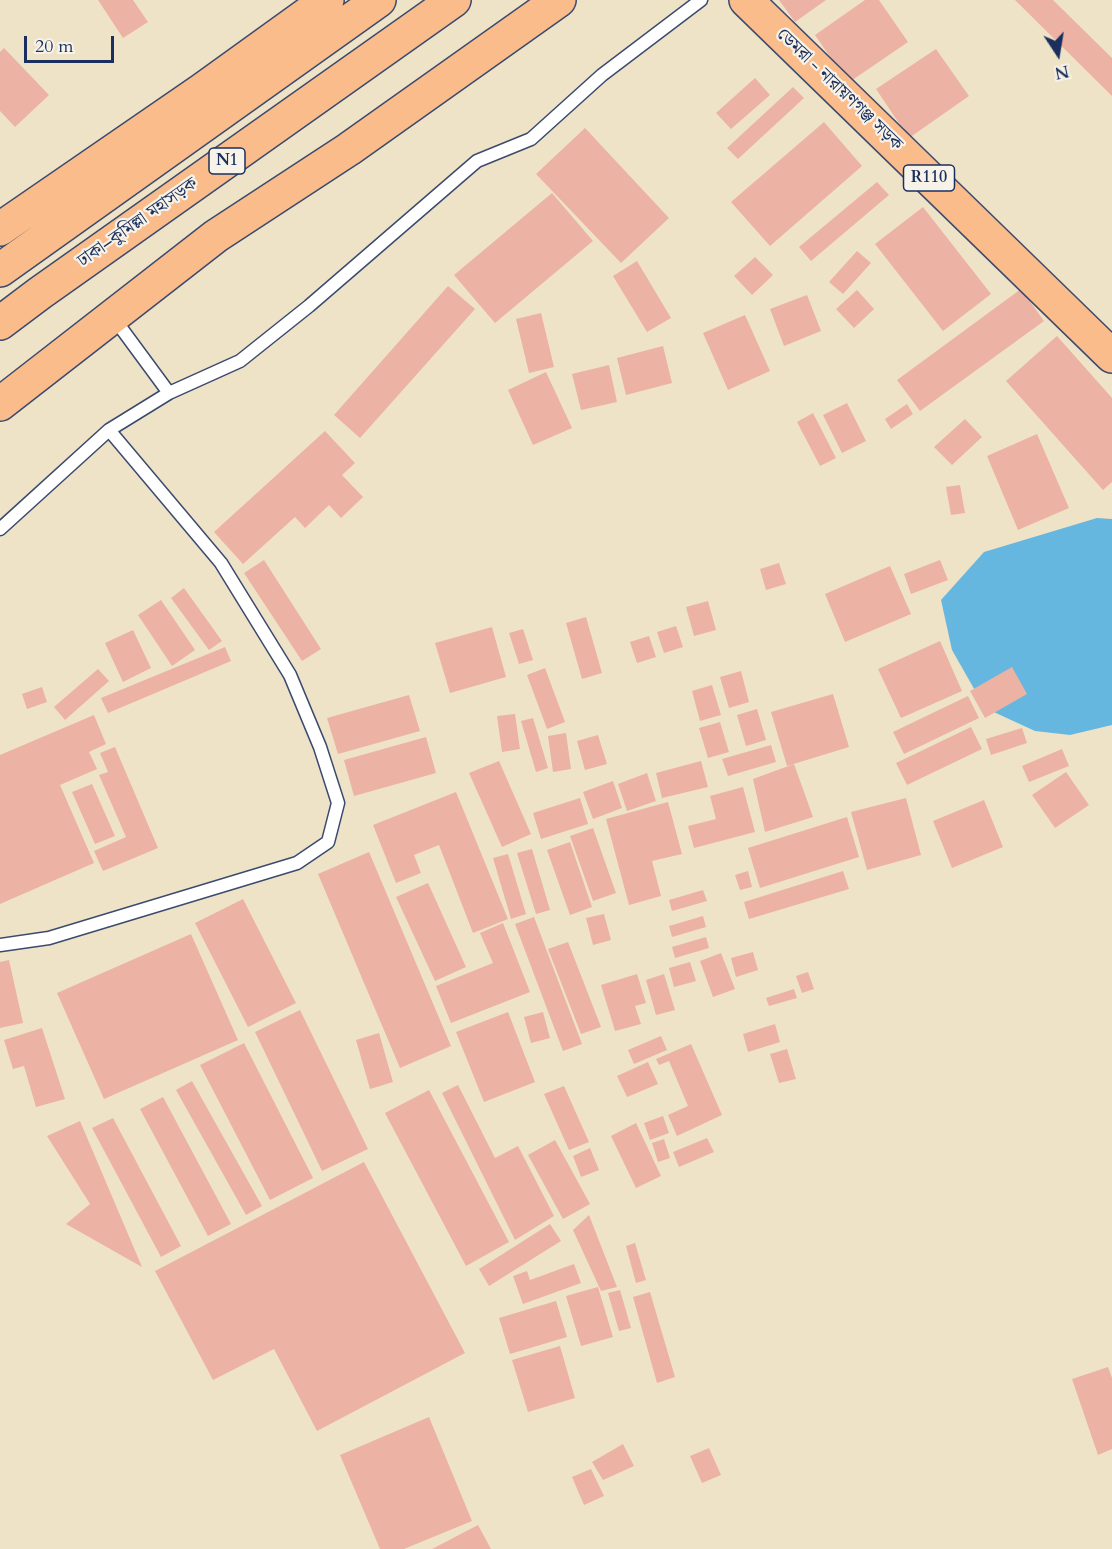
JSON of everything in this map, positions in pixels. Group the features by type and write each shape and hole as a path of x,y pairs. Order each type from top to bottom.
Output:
{"main road":[{"path":"0,229 202,90 327,0"},
{"name":"N1","path":"0,270 379,0"},
{"name":"ঢাকা–কুমিল্লা মহাসড়ক","path":"0,322 454,0"},
{"path":"0,404 216,236 350,149 559,0"},
{"name":"ডেমরা - নারায়ণগঞ্জ সড়ক","path":"746,0 1112,356"}],"lane":[{"path":"0,529 109,430 169,393 240,361 309,306 477,161 531,139 603,75 701,0"},
{"path":"112,317 169,393"},
{"path":"0,945 49,938 297,863 328,842 338,803 320,747 290,675 221,563 109,430"}],"water":[{"path":"1097,518 1112,519 1112,725 1070,735 1035,731 985,708 952,650 941,600 984,552"}],"building":[{"path":"98,0 133,0 148,22 123,38"},
{"path":"779,0 826,0 795,22"},
{"path":"865,0 879,0 908,42 848,83 815,35"},
{"path":"1015,0 1053,0 1112,58 1112,96"},
{"path":"4,48 49,95 15,127 0,111 0,52"},
{"path":"936,49 969,96 909,138 876,89"},
{"path":"755,78 770,95 731,129 716,113"},
{"path":"793,87 804,98 738,159 727,148"},
{"path":"824,122 862,166 770,246 731,202"},
{"path":"585,128 669,218 621,263 536,174"},
{"path":"877,182 889,195 811,261 799,247"},
{"path":"552,193 593,241 495,323 454,275"},
{"path":"923,207 991,294 943,331 875,244"},
{"path":"857,251 871,263 843,294 829,282"},
{"path":"755,257 773,275 752,295 734,276"},
{"path":"637,261 671,318 647,332 613,276"},
{"path":"448,286 475,309 360,438 334,415"},
{"path":"1021,289 1044,321 920,411 897,380"},
{"path":"857,290 874,309 854,328 836,309"},
{"path":"807,295 821,331 784,346 770,309"},
{"path":"541,313 554,367 529,373 516,319"},
{"path":"745,315 770,371 728,390 703,333"},
{"path":"1057,336 1112,398 1112,482 1103,490 1006,381"},
{"path":"663,346 672,383 626,395 617,358"},
{"path":"609,365 617,402 581,410 572,374"},
{"path":"546,372 572,428 533,445 508,390"},
{"path":"847,403 866,441 842,453 823,415"},
{"path":"907,404 913,414 891,429 885,419"},
{"path":"813,413 836,458 820,466 797,422"},
{"path":"965,419 982,437 952,465 934,447"},
{"path":"325,431 355,463 342,475 363,497 341,518 329,505 305,528 295,517 243,564 214,532"},
{"path":"1037,434 1069,508 1018,530 987,456"},
{"path":"960,485 965,513 951,515 946,487"},
{"path":"264,560 321,649 302,661 244,573"},
{"path":"940,560 948,580 911,594 904,574"},
{"path":"779,563 786,584 766,590 760,569"},
{"path":"890,566 911,614 845,642 825,594"},
{"path":"184,588 222,641 209,650 171,598"},
{"path":"161,600 195,650 172,666 138,615"},
{"path":"708,601 716,630 694,636 686,607"},
{"path":"586,617 602,673 582,679 566,623"},
{"path":"676,626 683,647 664,653 657,632"},
{"path":"492,627 506,677 450,693 435,643"},
{"path":"523,629 533,660 519,664 509,633"},
{"path":"133,630 151,668 123,682 105,643"},
{"path":"649,636 656,657 637,663 630,642"},
{"path":"940,641 962,691 901,718 878,669"},
{"path":"225,647 231,661 108,713 101,698"},
{"path":"1012,667 1027,694 985,718 970,691"},
{"path":"545,668 565,722 547,729 527,675"},
{"path":"98,669 109,681 65,720 54,707"},
{"path":"741,671 749,702 729,708 720,677"},
{"path":"712,685 721,715 700,721 692,691"},
{"path":"42,687 47,702 27,709 22,694"},
{"path":"833,694 849,747 787,766 771,712"},
{"path":"409,695 420,731 338,754 327,718"},
{"path":"968,696 979,718 904,754 893,732"},
{"path":"757,709 766,740 746,746 737,715"},
{"path":"515,714 520,749 502,752 497,716"},
{"path":"94,715 106,744 89,752 97,769 60,785 94,863 0,904 0,755"},
{"path":"533,718 548,768 536,772 521,721"},
{"path":"720,722 729,752 708,758 699,728"},
{"path":"971,727 982,749 907,785 896,763"},
{"path":"1022,728 1027,743 991,755 986,739"},
{"path":"566,733 571,769 553,772 548,736"},
{"path":"598,735 607,764 585,770 577,741"},
{"path":"426,737 436,773 354,796 344,760"},
{"path":"771,745 776,762 728,776 722,759"},
{"path":"115,747 158,848 103,871 94,851 126,837 99,775 108,772 100,753"},
{"path":"1062,749 1069,766 1029,782 1022,766"},
{"path":"499,761 531,834 502,847 469,773"},
{"path":"701,761 708,787 662,798 656,773"},
{"path":"794,764 813,817 765,832 753,779"},
{"path":"1066,772 1089,805 1055,828 1032,795"},
{"path":"647,773 656,801 627,811 618,784"},
{"path":"613,781 622,808 593,819 583,792"},
{"path":"92,784 115,836 95,844 72,792"},
{"path":"743,787 755,832 694,848 688,826 716,819 710,796"},
{"path":"456,792 508,919 473,933 439,845 414,855 421,873 396,883 373,825"},
{"path":"580,798 588,824 541,839 533,813"},
{"path":"906,798 921,855 867,870 851,812"},
{"path":"984,800 1003,847 952,868 933,821"},
{"path":"668,802 682,854 652,861 661,896 629,905 606,819"},
{"path":"847,817 859,857 760,888 748,848"},
{"path":"593,828 616,893 593,901 570,836"},
{"path":"570,842 592,907 570,915 547,850"},
{"path":"532,849 550,910 536,914 517,853"},
{"path":"369,852 451,1046 400,1068 318,874"},
{"path":"508,854 526,914 511,919 493,858"},
{"path":"748,871 752,887 740,890 735,875"},
{"path":"843,871 849,889 749,919 744,902"},
{"path":"428,883 466,967 435,981 396,897"},
{"path":"703,890 707,901 672,911 669,900"},
{"path":"243,899 296,1003 248,1027 195,923"},
{"path":"604,914 611,940 593,945 586,918"},
{"path":"703,916 706,927 672,937 669,926"},
{"path":"534,917 582,1044 563,1051 515,924"},
{"path":"503,923 530,992 451,1023 436,986 493,963 480,933"},
{"path":"191,934 238,1040 104,1099 57,993"},
{"path":"706,937 709,948 675,958 672,947"},
{"path":"568,942 601,1027 581,1034 548,949"},
{"path":"753,952 758,970 736,977 731,958"},
{"path":"721,953 735,989 713,997 700,961"},
{"path":"9,960 23,1023 0,1028 0,962"},
{"path":"690,962 696,981 674,987 669,968"},
{"path":"808,972 814,989 802,993 796,976"},
{"path":"637,974 646,1003 635,1006 641,1024 615,1031 601,985"},
{"path":"664,974 675,1010 656,1015 646,980"},
{"path":"794,989 797,998 769,1006 766,998"},
{"path":"300,1010 368,1149 322,1171 255,1032"},
{"path":"508,1012 535,1082 484,1102 456,1032"},
{"path":"543,1012 550,1038 531,1043 524,1017"},
{"path":"775,1024 780,1042 748,1052 743,1034"},
{"path":"42,1028 65,1099 36,1107 24,1066 13,1069 4,1040"},
{"path":"379,1033 393,1082 370,1089 356,1040"},
{"path":"661,1036 667,1050 634,1064 628,1050"},
{"path":"244,1043 313,1178 270,1200 200,1065"},
{"path":"691,1044 722,1115 677,1136 668,1115 688,1106 669,1061 659,1065 656,1059"},
{"path":"787,1049 796,1079 779,1083 770,1054"},
{"path":"648,1062 658,1084 627,1097 617,1076"},
{"path":"192,1081 262,1206 246,1215 176,1090"},
{"path":"458,1085 495,1158 518,1146 554,1216 515,1240 442,1093"},
{"path":"564,1086 589,1142 569,1150 544,1094"},
{"path":"429,1090 509,1242 466,1266 385,1113"},
{"path":"163,1097 231,1224 208,1236 140,1109"},
{"path":"663,1116 669,1133 650,1140 644,1123"},
{"path":"113,1118 181,1246 161,1257 92,1128"},
{"path":"80,1121 142,1267 66,1224 90,1204 47,1136"},
{"path":"636,1123 661,1176 636,1188 611,1136"},
{"path":"707,1138 714,1152 679,1167 673,1152"},
{"path":"664,1139 670,1158 658,1162 652,1143"},
{"path":"555,1140 590,1204 563,1219 528,1155"},
{"path":"590,1148 599,1170 581,1177 573,1156"},
{"path":"364,1162 465,1353 317,1431 274,1349 213,1380 155,1271"},
{"path":"589,1215 617,1287 601,1291 573,1230"},
{"path":"550,1224 561,1241 489,1286 479,1269"},
{"path":"635,1243 646,1280 636,1283 626,1246"},
{"path":"574,1264 581,1283 523,1304 513,1276 527,1271 530,1280"},
{"path":"598,1287 613,1337 581,1346 566,1296"},
{"path":"620,1290 631,1328 619,1331 608,1293"},
{"path":"650,1292 675,1377 657,1383 633,1297"},
{"path":"556,1301 567,1337 510,1354 499,1318"},
{"path":"560,1346 575,1398 528,1412 512,1360"},
{"path":"1108,1367 1112,1378 1112,1449 1098,1455 1072,1379"},
{"path":"429,1417 472,1521 404,1549 380,1549 340,1455"},
{"path":"623,1444 634,1466 603,1480 592,1462"},
{"path":"709,1448 721,1475 702,1483 690,1456"},
{"path":"591,1469 604,1496 584,1505 572,1477"},
{"path":"478,1525 491,1549 432,1549"}]}
